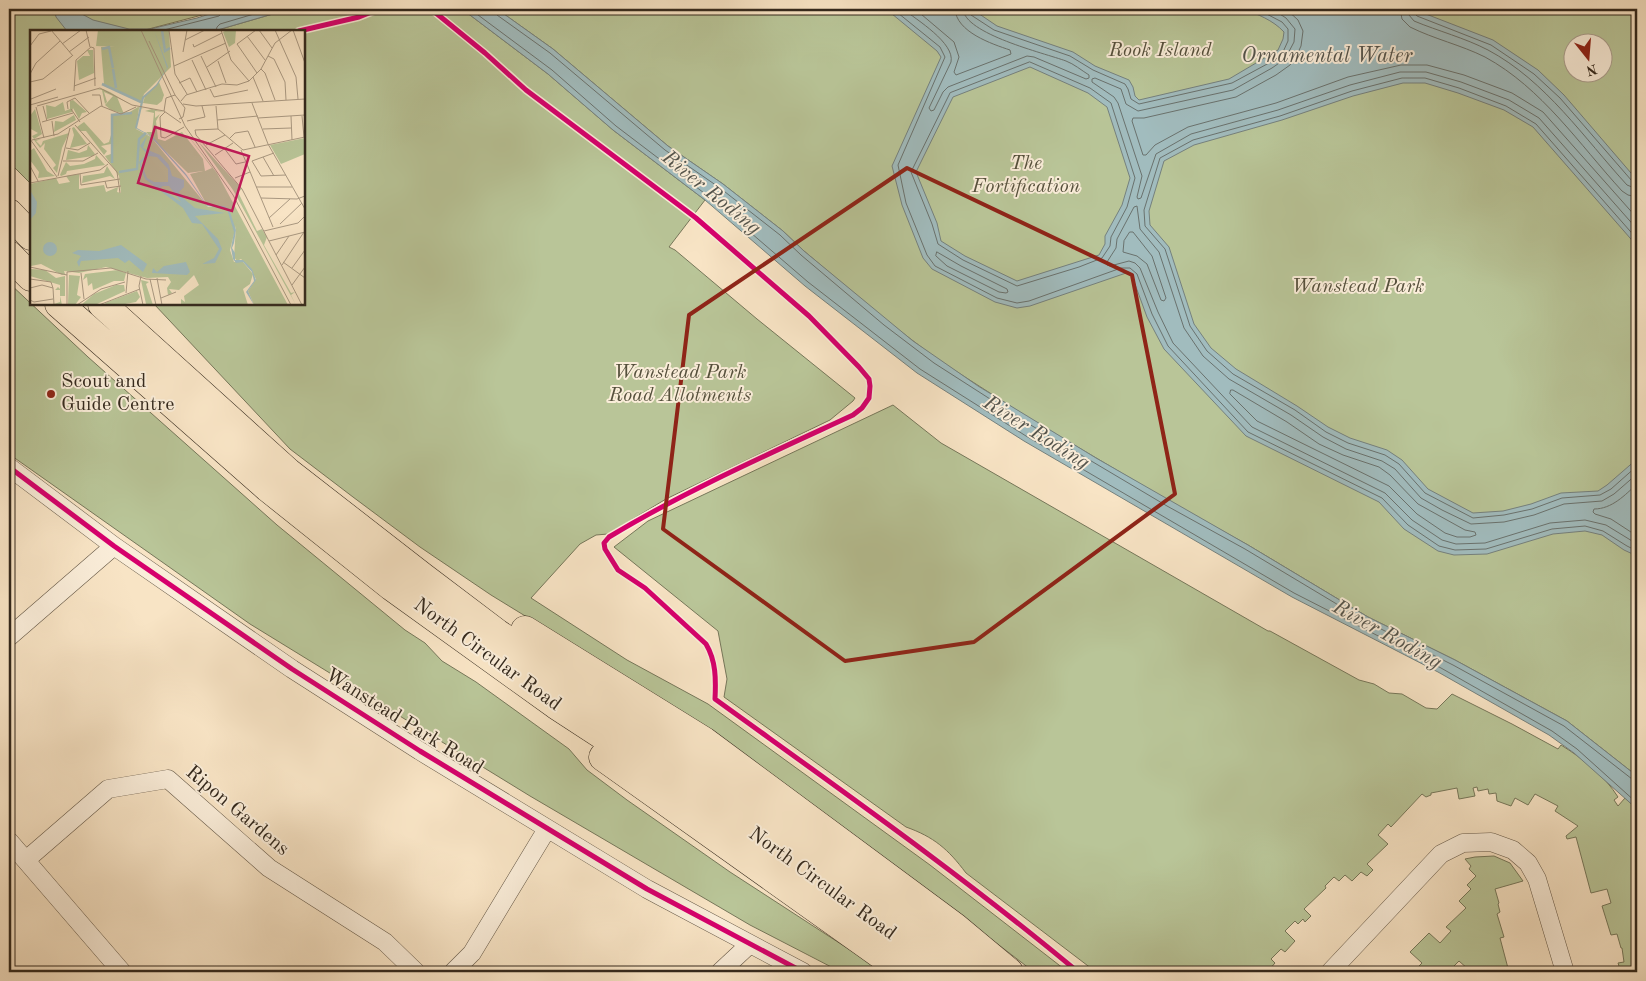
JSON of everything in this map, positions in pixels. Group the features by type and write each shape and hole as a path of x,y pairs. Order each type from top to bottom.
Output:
{"highway":[{"path":"9,212 30,235"},
{"path":"9,255 30,276"},
{"name":"North Circular Road","path":"60,305 268,488 392,587 556,705 767,844 863,912 942,972"},
{"name":"North Circular Road","path":"103,305 288,472 423,577 497,633 684,759 878,894 981,972"},
{"path":"423,577 508,620 704,741 955,927 1009,972"},
{"path":"392,587 556,723 905,972"}],"street":[{"name":"Wanstead Park Road","path":"9,466 114,546 292,669 420,751 647,889 804,972"},
{"path":"9,637 114,546"},
{"name":"Ripon Gardens","path":"26,860 108,789 168,779 269,868 385,942 416,972"},
{"path":"453,972 472,953 547,829"},
{"path":"9,841 122,972"},
{"path":"1330,972 1441,854 1463,843 1491,842 1514,850 1528,863 1537,879 1565,972"},
{"path":"720,972 750,944"}],"highlighted area":[{"path":"907,168 1132,275 1175,494 974,642 845,661 663,529 689,315"}],"green space":[{"path":"9,9 225,9 145,30 30,30 30,183 9,162"},
{"name":"Wanstead Park Road Allotments","path":"290,9 462,9 548,74 613,130 705,200 669,247 855,398 830,420 666,499 608,534 596,535 580,544 531,598 627,660 708,704 930,865 1068,972 1034,972 978,929 566,641 491,595 420,547 290,449 155,305 305,305 305,30 217,30"},
{"name":"Wanstead Park","path":"497,9 1637,9 1637,776 1567,721 1455,660 1368,617 1032,420 937,359 887,321 783,231 723,184 668,146 553,49"},
{"path":"9,283 30,303 30,305 32,305 88,357 277,525 405,630 425,643 442,661 476,682 569,749 587,770 627,800 730,872 884,972 841,972 750,925 530,796 250,624 9,454"},
{"path":"893,405 941,443 1268,631 1359,680 1374,684 1389,693 1402,694 1426,708 1437,709 1452,694 1558,749 1561,745 1585,762 1613,789 1618,797 1614,800 1618,806 1625,798 1637,809 1637,972 1621,972 1618,963 1624,962 1622,948 1617,934 1611,935 1602,906 1611,903 1607,889 1591,893 1576,837 1567,839 1566,836 1578,826 1555,811 1558,806 1535,794 1528,805 1515,798 1511,806 1497,801 1496,793 1489,794 1488,789 1478,791 1477,787 1473,788 1475,796 1459,799 1457,788 1431,793 1431,795 1426,797 1422,794 1391,827 1388,824 1378,835 1388,844 1367,864 1373,870 1367,876 1361,872 1352,881 1345,875 1339,881 1334,877 1325,886 1326,888 1304,909 1311,916 1305,922 1303,919 1298,924 1295,921 1285,931 1295,941 1285,952 1281,949 1271,959 1275,963 1267,972 1096,972 966,873 940,845 925,835 906,827 724,697 727,679 718,631 614,547 648,521"},
{"path":"1494,856 1510,863 1523,881 1495,889 1500,912 1497,914 1504,937 1500,938 1509,972 1468,972 1468,969 1459,961 1450,970 1451,972 1413,972 1422,963 1410,952 1429,933 1440,943 1451,931 1446,927 1466,908 1459,901 1471,889 1467,885 1476,876 1469,869 1471,866 1465,859"}],"water":[{"path":"54,9 79,9 82,14 93,20 129,29 150,29 225,9 290,9 217,30 66,30 56,17"},
{"name":"River Roding","path":"462,9 497,9 553,49 668,146 723,184 783,231 804,251 913,341 978,386 1096,458 1248,545 1368,617 1455,660 1567,721 1637,776 1637,809 1574,753 1549,735 1438,672 1292,597 1024,441 917,373 805,286 705,200 613,130 548,74"},
{"name":"Ornamental Water","path":"886,9 972,9 997,26 1073,52 1095,66 1129,80 1135,96 1139,100 1229,79 1278,50 1284,32 1270,21 1243,9 1413,9 1493,40 1538,70 1564,95 1637,180 1637,246 1533,127 1504,110 1425,83 1403,83 1353,96 1282,120 1194,145 1164,161 1149,211 1150,225 1169,247 1194,324 1211,348 1236,369 1328,427 1350,438 1387,450 1402,460 1428,489 1473,513 1503,511 1531,504 1561,493 1598,491 1637,459 1637,556 1624,550 1602,535 1585,531 1553,534 1487,554 1454,555 1438,551 1404,529 1379,502 1246,436 1164,349 1147,317 1129,272 1030,306 1017,308 995,302 932,269 923,258 902,205 892,166 941,57 937,51","holes":["1030,67 1088,93 1107,107 1130,178 1122,205 1105,236 1105,244 1099,255 1017,281 965,256 941,241 937,223 916,172 953,97"]}],"cycle path":[{"path":"303,30 359,17 379,9"},
{"path":"431,9 485,53 526,90 696,218 809,316 869,379 869,398 862,408 853,415 668,503 609,537 604,543 605,549 618,570 645,588 706,644 715,670 715,699 945,866 1078,972"},
{"path":"9,467 114,546 292,669 420,751 647,889 803,972"}],"place":[{"name":"Scout and Guide Centre","path":"51,394"}],"park label":[{"name":"Rook Island","path":"1160,51"},
{"name":"The Fortification","path":"1026,176"}]}
